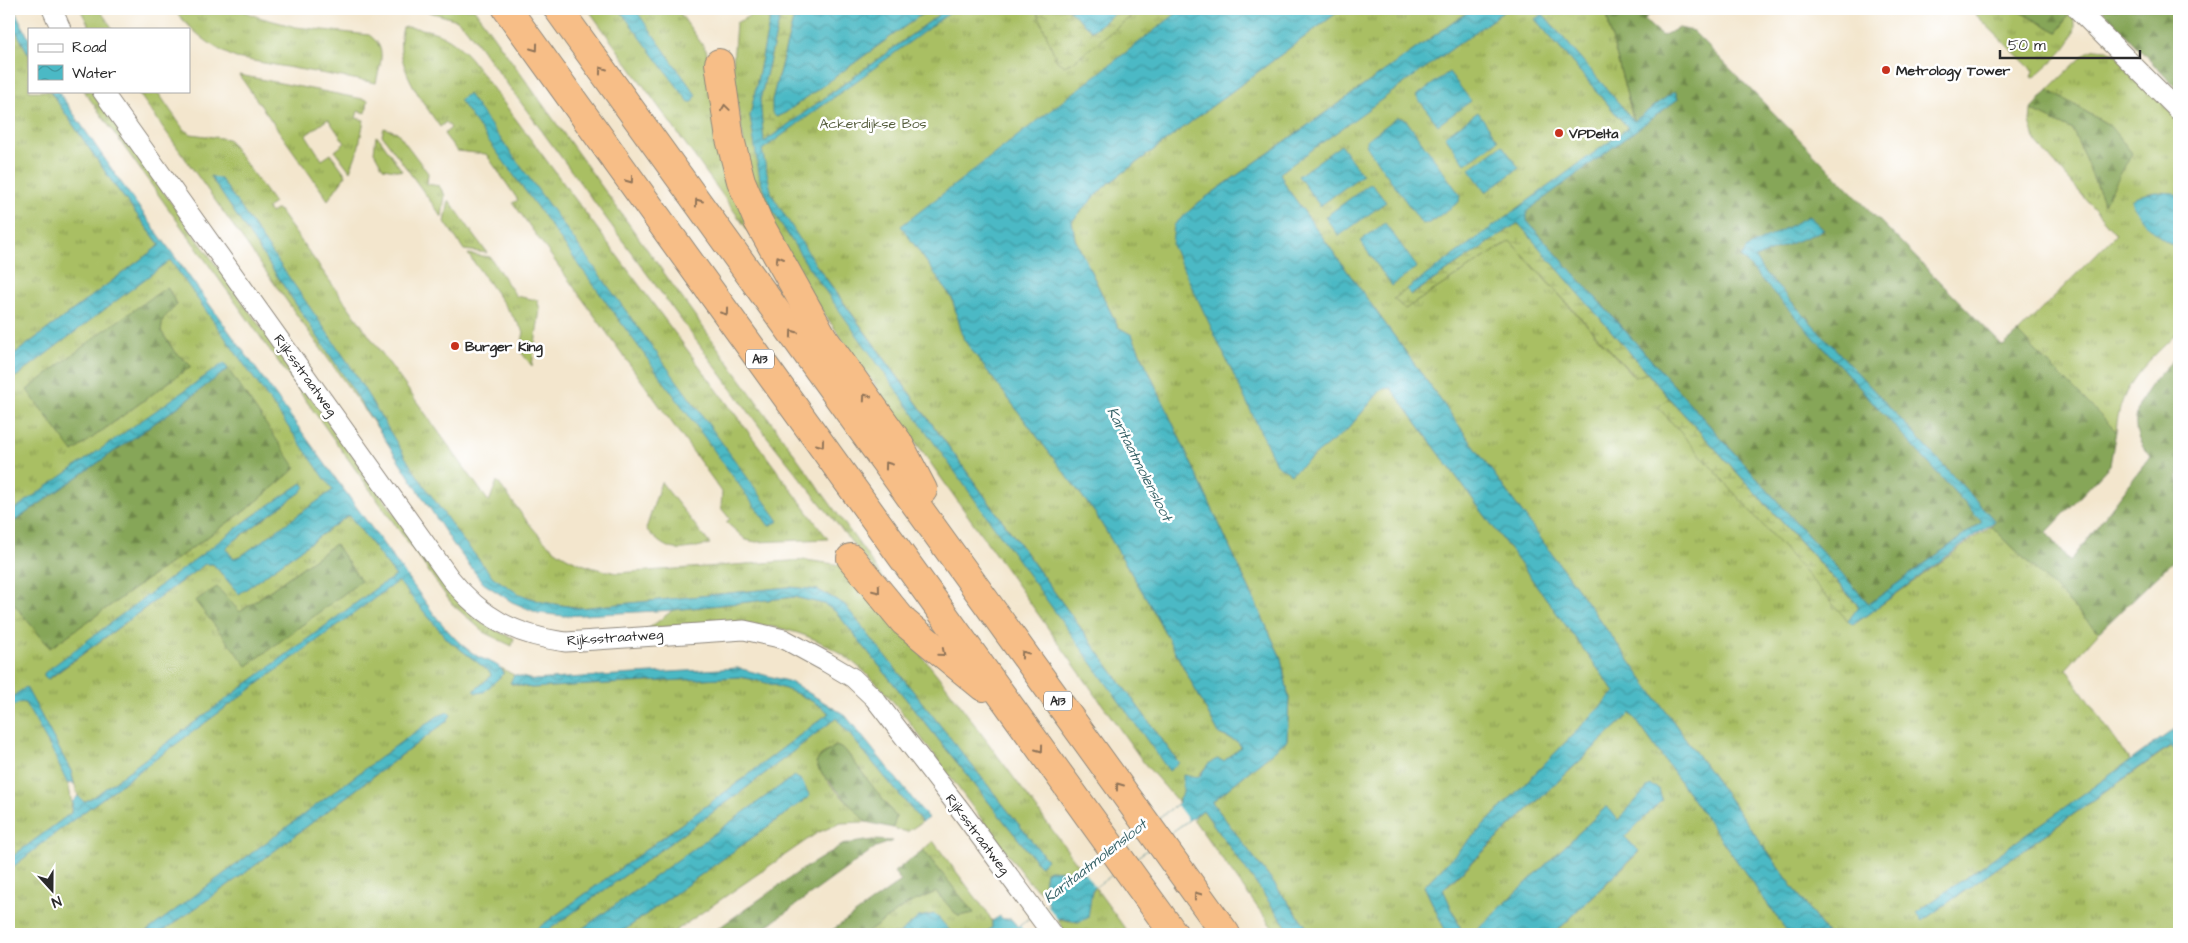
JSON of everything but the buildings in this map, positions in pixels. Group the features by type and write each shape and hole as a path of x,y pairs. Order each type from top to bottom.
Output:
{"highway":[{"name":"A13","path":"507,9 1174,934"},
{"name":"A13","path":"558,9 1226,934"},
{"name":"A13","path":"719,64 730,139 741,181 758,221 824,339 898,442 967,576"},
{"name":"A13","path":"851,558 904,622 1012,710"}],"street":[{"path":"52,9 61,28"},
{"path":"2077,9 2179,111"},
{"name":"Rijksstraatweg","path":"103,92 450,578 471,602 505,625 551,640 566,642 744,630 784,639 826,662 853,678 874,698 1045,925"}],"green space":[{"path":"80,9 99,9 112,28 90,28"},
{"path":"173,9 239,9 258,17 296,27 369,35 379,45 381,51 381,62 376,83 236,58 202,37"},
{"path":"420,9 474,9 897,599 765,434 466,28 457,20"},
{"path":"588,9 677,9 706,50 712,68 752,236"},
{"name":"Ackerdijkse Bos","path":"751,9 772,9 750,116 771,208 809,268 1179,763 818,267 815,268 767,186 756,118 761,79 778,9 1223,9 907,234 952,298 964,340 1095,513 1148,601 1219,734 1238,742 1241,747 1224,761 1208,764 1179,799 1179,803 1144,763 796,274 752,187 732,76 736,23 749,16"},
{"path":"782,9 796,9 772,100 777,117 929,9 947,9 763,143 760,100"},
{"path":"1036,9 1068,9 1092,31 1120,9 1123,9 1130,17 1073,62 1064,66 1057,61"},
{"path":"1342,9 1472,9 1198,203 1174,225 1276,464 1347,430 1382,389 1391,388 1615,692 1424,886 1447,934 1312,934 1212,802 1287,740 1289,698 1281,658 1132,335 1118,327 1075,239 1072,221 1104,187"},
{"path":"1507,9 1607,9 1609,27 1634,122 1543,14 1535,19 1628,128 1394,299 1405,309 1510,241 1634,377 1647,373 1669,398 1659,407 1853,625 1991,526 2099,632 2066,669 2130,761 1916,913 1922,921 2171,746 2179,756 2179,934 1827,934 1287,188 1279,173"},
{"path":"1607,9 1649,9 1651,11 1644,20 1662,36 1679,28 1693,31 2003,346 2018,333 2116,431 2110,465 2047,532 2070,562 2150,457 2138,437 2137,413 2146,391 2179,354 2179,555 2099,632 1991,526 1995,521 1763,271 1754,258 1824,230 1741,257 1982,522 1869,604 1527,221 1526,211 1678,99 1675,91 1634,122 1609,27"},
{"path":"1970,9 2014,9 2058,32 2071,10 2075,21 2074,30 2071,40 2065,48 2034,78 2031,77 2033,71"},
{"path":"2014,9 2069,9 2071,10 2058,32"},
{"path":"2101,9 2179,9 2179,91"},
{"path":"403,28 435,32 443,36 457,45 471,59 828,539 756,542 746,540 726,522 730,519 721,508 722,492 513,203 518,200 486,154 457,151 444,134 451,128 446,122 440,127 417,93 410,80 401,54"},
{"path":"16,31 28,53 28,92 51,92 115,186 160,245 9,358 9,33"},
{"path":"2096,49 2108,50 2118,57 2179,120 2179,331 2146,364 2129,387 2123,399 2116,431 2018,333 2116,234 2036,142 2030,122 2031,110 2073,130 2104,204 2109,125 2048,90 2086,53"},
{"path":"239,75 368,100 366,113 358,111 356,118 364,120 358,150 350,171 335,151 345,143 328,119 306,135 322,160 331,154 346,175 328,200"},
{"path":"2048,90 2109,125 2132,153 2104,204 2073,130 2031,110"},
{"path":"85,92 92,92 456,599 482,622 514,638 512,646 485,633 452,604"},
{"path":"138,92 158,92 184,130 191,134 228,139 274,203 267,208 271,213 278,209 489,502 497,481 534,530 560,553 594,568 618,573 805,560 841,565 876,599 947,687 1084,873 1050,870 1046,872 1043,894 1028,881 887,694 855,664 837,651 796,632 754,624 711,624 648,629 673,610 794,597 824,604 836,612 1040,866 1047,860 844,604 818,590 789,587 581,608 542,602 488,583","holes":["211,177 296,289 349,364 340,370"]},
{"path":"384,128 397,132 428,173 427,184 439,186 445,195 442,217 382,135"},
{"path":"376,136 402,171 383,168 374,152"},
{"path":"449,200 487,253 464,250 445,222"},
{"path":"1518,222 1647,373 1635,377 1510,241 1405,309 1394,299 1407,289 1412,295"},
{"path":"468,254 490,257 516,296 537,300 540,309 532,366 520,351 524,332"},
{"path":"170,259 334,490 241,556 233,558 226,549 231,543 301,492 302,483 250,518 49,679 205,564 213,564 239,594 349,515 396,576 379,586 95,796 84,802 78,796 71,771 26,688 9,699 9,598 50,648 250,507 295,468 179,406 9,525 9,379 17,376","holes":["167,287 177,305 163,319 161,331 174,351 191,366 73,452","335,544 361,581 247,666 240,612"]},
{"path":"167,287 177,305 163,319 161,331 174,351 191,366 73,452 27,390 102,332"},
{"path":"228,369 296,468 250,507 50,648 9,598 9,525 179,406"},
{"path":"1669,398 1859,607 1848,621 1658,407"},
{"path":"661,482 710,544 675,549 661,543 646,529"},
{"path":"335,544 361,581 247,666 195,601 217,587 240,612"},
{"path":"399,580 448,640 491,672 491,676 475,690 503,673 501,668 514,675 511,684 531,688 739,677 786,689 810,700 829,713 732,787 530,934 159,934 245,873 447,721 438,716 143,934 9,934 9,870 62,828"},
{"path":"21,702 25,703 63,771 71,800 71,813 9,859 9,708"},
{"path":"1631,713 1789,934 1554,934 1639,852 1625,837 1662,800 1617,820 1607,806 1473,934 1463,934 1443,890"},
{"path":"836,718 922,822 907,832 893,828 896,817 845,750 836,746 821,755 816,762 826,779 866,822 841,823 817,833 671,934 619,934 810,796 794,777 575,934 543,934 737,795"},
{"path":"836,746 845,750 896,817 893,828 866,822 819,770 816,762 821,756"},
{"path":"1203,810 1292,934 1277,934 1193,819"},
{"path":"873,840 893,841 876,847 767,926 773,934 710,934 800,871 844,844"},
{"path":"933,841 986,911 992,921 992,928 983,934 953,934 935,914 919,917 899,934 865,934 908,904 936,892 958,916 974,913 923,850"},
{"path":"923,850 974,913 958,916 936,892 908,904 865,934 827,934 901,881 894,872"},
{"path":"1095,887 1129,934 1065,934 1058,919 1078,922"}],"water":[{"path":"9,9 14,9 28,37 28,53 16,31 9,33"},
{"path":"619,9 635,9 696,95 693,102 689,102 685,97"},
{"path":"772,9 782,9 760,100 764,142 947,9 955,9 762,150 772,195 816,265 1179,763 1169,771 809,268 771,208 760,179 750,116"},
{"path":"796,9 929,9 785,113 776,117 772,112 772,100"},
{"path":"1068,9 1120,9 1092,31"},
{"name":"Karitaatmolensloot","path":"1182,9 1342,9 1104,187 1072,221 1075,239 1118,327 1132,335 1281,658 1289,698 1287,740 1212,802 1312,934 1292,934 1203,810 1095,887 1092,890 1088,918 1078,922 1059,918 1035,934 983,934 992,928 992,921 1000,916 1003,919 1011,919 1018,927 1049,904 1043,894 1046,872 1050,870 1084,873 1179,803 1183,793 1183,775 1199,777 1208,764 1217,759 1224,761 1241,747 1238,742 1219,734 1148,601 1095,513 964,340 952,298 901,226"},
{"path":"1472,9 1507,9 1280,173 1287,188 1827,934 1789,934 1631,713 1443,889 1463,934 1447,934 1424,886 1615,692 1391,388 1382,389 1347,430 1291,474 1276,464 1172,245 1174,225 1198,203"},
{"path":"1543,14 1634,121 1675,91 1678,99 1527,211 1527,221 1869,604 1982,522 1741,257 1747,248 1809,216 1824,230 1755,258 1763,271 1995,521 1853,625 1848,621 1859,606 1669,398 1518,223 1411,295 1407,289 1628,128 1535,19"},
{"path":"1449,72 1471,101 1438,125 1416,96"},
{"path":"51,92 59,92 120,181 434,614 463,645 478,656 498,666 504,673 484,692 477,693 474,691 491,676 490,672 448,640 398,581 62,828 9,870 9,859 71,813 73,801 78,796 84,802 95,796 379,586 396,576 349,515 239,594 213,564 205,564 48,679 44,676 44,673 250,518 302,483 305,487 301,492 231,543 226,549 233,558 241,556 333,490 170,260 17,376 9,379 9,358 160,245 115,186"},
{"path":"468,94 779,521 769,526 459,100"},
{"path":"1478,112 1498,140 1465,164 1445,136"},
{"path":"1398,117 1406,120 1460,195 1459,202 1429,223 1422,224 1367,147 1366,140"},
{"path":"1341,145 1362,175 1320,206 1298,176"},
{"path":"1502,145 1519,168 1486,192 1469,169"},
{"path":"210,176 221,179 349,364 412,468 458,534 493,577 519,594 542,602 580,608 789,587 818,590 844,604 1047,860 1040,866 836,612 824,604 794,597 673,610 564,616 538,613 512,602 483,583 453,544 340,370"},
{"path":"1371,183 1386,202 1339,236 1325,217"},
{"path":"2156,192 2174,193 2179,197 2179,248 2157,235 2144,222 2131,200 2137,196"},
{"path":"1385,223 1417,267 1392,286 1360,241"},
{"path":"224,363 228,369 179,406 9,525 9,513"},
{"path":"738,668 791,682 845,715 928,818 922,822 836,718 737,795 543,934 530,934 732,787 829,713 810,700 786,689 739,677 531,688 510,683 514,675 533,680"},
{"path":"26,687 71,771 74,784 67,783 53,752 25,703 21,702 9,708 9,699"},
{"path":"448,712 451,715 447,721 245,873 159,934 143,934 405,739 438,716"},
{"path":"2179,726 2179,756 2170,746 1922,921 1916,913"},
{"path":"794,776 801,780 810,796 619,934 575,934"},
{"path":"1650,785 1659,789 1662,800 1625,837 1639,851 1554,934 1473,934 1607,806 1618,820"},
{"path":"935,914 953,934 899,934 919,917"}],"pier":[{"path":"1177,805 1188,820 1095,887 1084,872"},
{"path":"1047,905 1058,920 1036,934 1026,934 1020,926"}],"place":[{"name":"Metrology Tower","path":"1886,70"},
{"name":"VPDelta","path":"1559,133"},
{"name":"Burger King","path":"455,346"}]}
